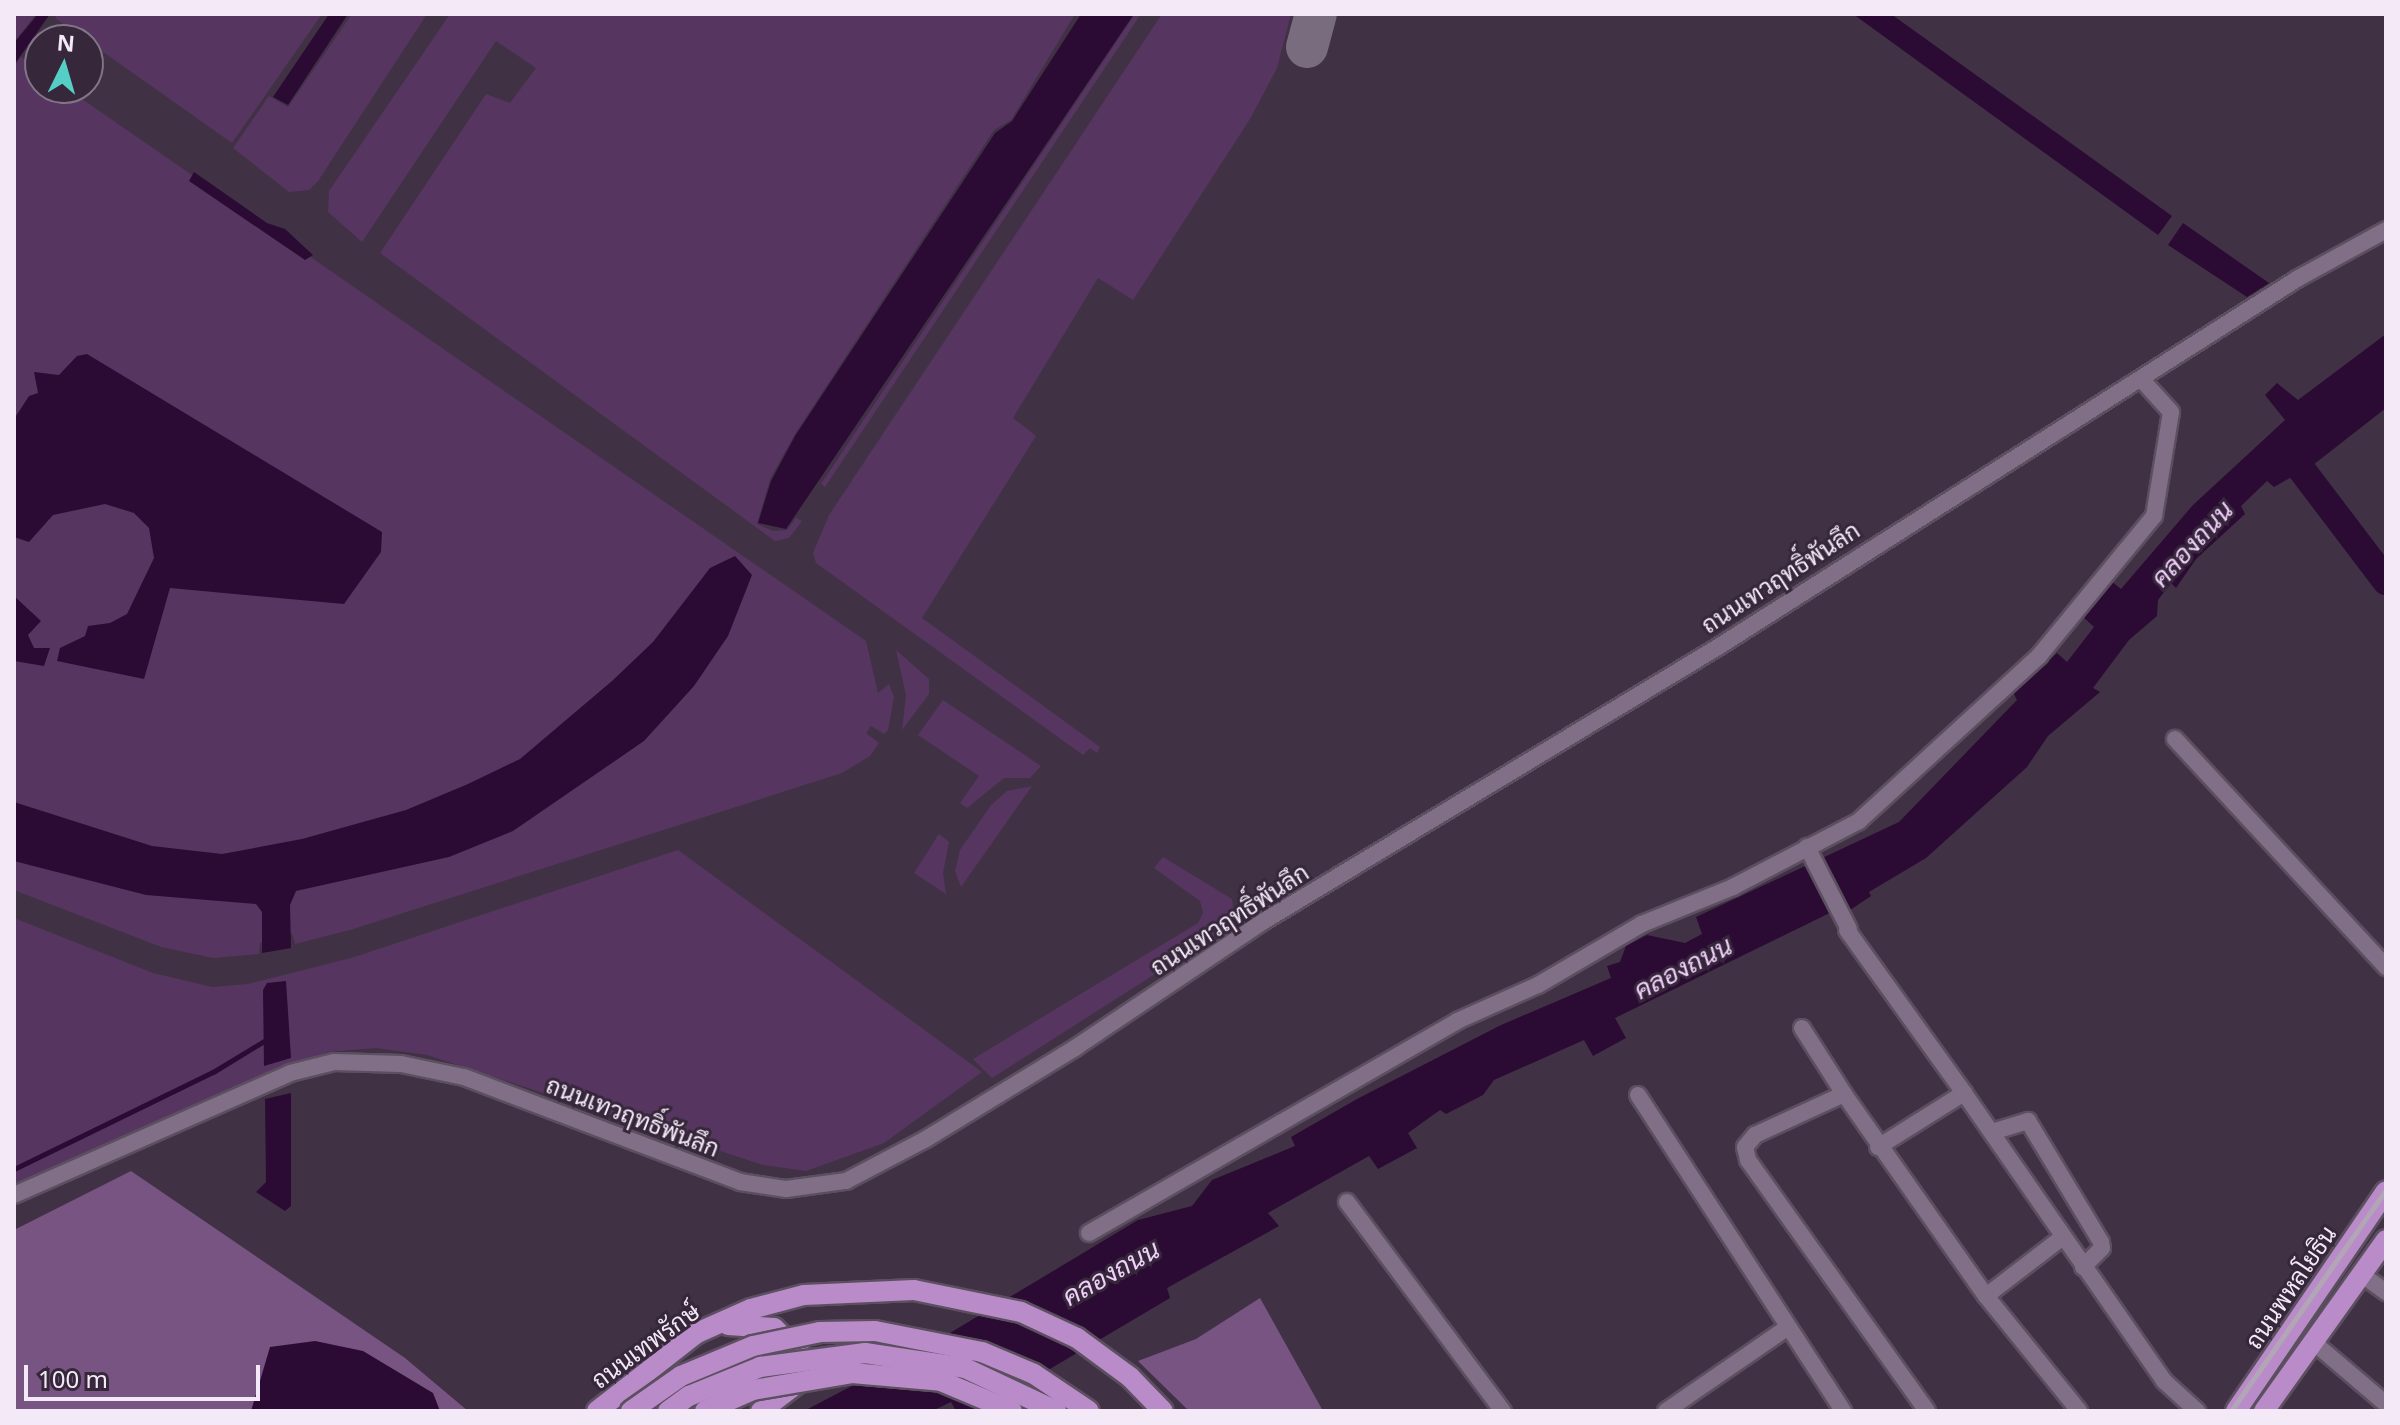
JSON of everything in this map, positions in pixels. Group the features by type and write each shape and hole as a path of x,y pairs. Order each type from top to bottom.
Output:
{"main road":[{"name":"ถนนพหลโยธิน","path":"2236,1411 2386,1191"},
{"name":"ถนนพหลโยธิน","path":"2264,1411 2386,1240"},
{"name":"ถนนเทพรักษ์","path":"597,1411 697,1333 751,1309 804,1295 850,1290 914,1290 1021,1312 1077,1338 1130,1377 1163,1411"},
{"path":"697,1333 753,1323 774,1328 795,1343 803,1369 799,1382 761,1411"},
{"path":"2294,1326 2314,1339"},
{"name":"ถนนเทพรักษ์","path":"631,1411 681,1376 753,1346 847,1331 923,1337 982,1352 1034,1374 1089,1411"},
{"path":"668,1411 689,1396 760,1367 865,1353 965,1368 1056,1411"},
{"path":"705,1411 753,1390 852,1373 941,1381 1012,1411"}],"street":[{"name":"ถนนเทวฤทธิ์พันลึก","path":"14,1195 290,1073 334,1062 401,1064 464,1077 740,1182 786,1189 846,1181 1075,1048 1264,921 1718,647 2297,279 2386,230"},
{"path":"1089,1233 1457,1021 1538,985 1642,924 1733,887 1859,821 1980,714 2039,656 2154,516 2171,412 2141,379"},
{"path":"2175,739 2386,967"},
{"path":"1807,847 1846,924 2083,1267 2164,1381 2197,1411"},
{"path":"1802,1028 1878,1147 1986,1296 2079,1411"},
{"path":"1878,1147 1964,1093"},
{"path":"1844,1094 1755,1135 1745,1147 1748,1160 1927,1411"},
{"path":"1638,1095 1838,1409"},
{"path":"1992,1132 2028,1121 2101,1242 2102,1248 2083,1267"},
{"path":"1347,1202 1503,1411"},
{"path":"1986,1296 2063,1237"},
{"path":"2361,1274 2386,1292"},
{"path":"1666,1411 1788,1327"},
{"path":"2314,1339 2386,1404"}],"shaded area":[{"path":"14,14 36,14 28,24 24,24 24,29 14,42"},
{"path":"58,14 322,14 232,143 104,53 104,24 63,24 55,18"},
{"path":"352,14 427,14 318,181 309,190 289,192 233,148 269,96 288,107"},
{"path":"450,14 1075,14 1011,120 994,130 795,434 770,479 757,524 773,531 787,530 796,518 802,521 789,538 775,541 380,253 486,94 510,103 536,68 496,41 362,242 328,212 329,191"},
{"path":"1135,14 1141,14 825,487 821,484"},
{"path":"1162,14 1291,14 1277,68 1250,119 1133,300 1098,278 1013,418 1036,436 922,618 1100,747 1097,753 1090,748 1083,755 816,563 813,553 829,515"},
{"path":"21,57 24,59 24,104 89,104 866,641 878,693 889,684 894,697 888,730 884,734 871,726 866,733 879,743 870,756 842,773 350,930 295,944 292,933 260,943 259,954 213,958 161,947 14,890 14,67"},
{"path":"896,650 929,679 929,694 902,730 906,695"},
{"path":"943,700 1041,766 1030,778 1004,778 967,808 960,803 979,776 918,735"},
{"path":"1032,786 961,887 955,871 960,850 991,805 1007,791"},
{"path":"939,834 949,842 943,873 946,894 914,873"},
{"path":"678,850 982,1072 884,1143 806,1171 763,1165 427,1055 376,1048 328,1052 265,1073 14,1184 14,918 153,973 212,987 248,984 351,958"},
{"path":"1163,857 1232,899 1235,923 992,1078 973,1059 1198,923 1203,913 1200,901 1154,868"},
{"path":"131,1171 405,1358 468,1411 14,1411 14,1230"},
{"path":"1260,1298 1323,1411 1189,1411 1138,1361 1196,1339"}],"water":[{"path":"38,14 50,14 43,24 30,24"},
{"path":"329,14 348,14 288,105 273,97"},
{"path":"1081,14 1134,14 786,529 758,523 771,481 795,436 995,133 1012,121"},
{"path":"1853,14 1891,14 2172,216 2158,235"},
{"path":"24,31 24,51 14,65 14,43"},
{"path":"194,172 267,223 285,229 313,255 305,260 189,181"},
{"path":"2183,223 2269,283 2247,297 2168,245"},
{"name":"คลองถนน","path":"2386,334 2386,408 2313,465 2274,487 2267,481 2241,506 2245,514 2196,559 2176,588 2171,583 2158,600 2157,616 2129,640 2093,688 2100,692 2048,736 2027,767 1926,858 1869,892 1871,896 1847,912 1842,907 1615,1018 1626,1038 1593,1056 1584,1040 1494,1080 1483,1095 1446,1114 1440,1110 1408,1133 1417,1148 1378,1169 1369,1156 1268,1213 1279,1226 1167,1288 1170,1298 979,1411 956,1411 951,1402 932,1411 804,1411 930,1345 1138,1220 1192,1206 1212,1180 1295,1146 1291,1137 1357,1099 1501,1025 1611,978 1607,966 1620,962 1626,946 1647,935 1685,943 1702,934 1696,917 1899,822 2017,700 2013,692 2057,653 2067,662 2094,627 2081,615 2111,581 2121,589 2193,505 2285,420 2265,395 2277,383 2298,400"},
{"path":"87,354 382,532 381,552 344,604 170,588 144,679 57,661 60,648 85,636 88,626 110,623 127,614 154,558 149,528 134,513 105,504 53,515 29,542 14,537 14,419 29,396 38,393 34,372 59,375 77,356"},
{"path":"735,556 752,575 728,636 694,686 644,741 513,831 449,857 296,891 290,905 291,948 262,953 262,912 256,904 146,895 14,861 14,802 152,846 222,854 302,839 406,810 468,784 520,759 612,681 653,642 710,568"},
{"path":"14,596 41,621 28,635 34,648 50,648 44,666 14,661"},
{"path":"286,981 291,1058 264,1066 263,990 267,983"},
{"path":"291,1093 291,1206 285,1211 256,1192 266,1182 265,1099"},
{"path":"315,1341 363,1351 433,1393 440,1411 251,1411 270,1347"}],"waterway":[{"path":"2292,457 2386,581"},
{"path":"14,1169 213,1072 264,1041"}],"taxiway":[{"path":"1307,47 1316,14"}],"railway":[{"path":"2231,1411 2386,1190"}]}
